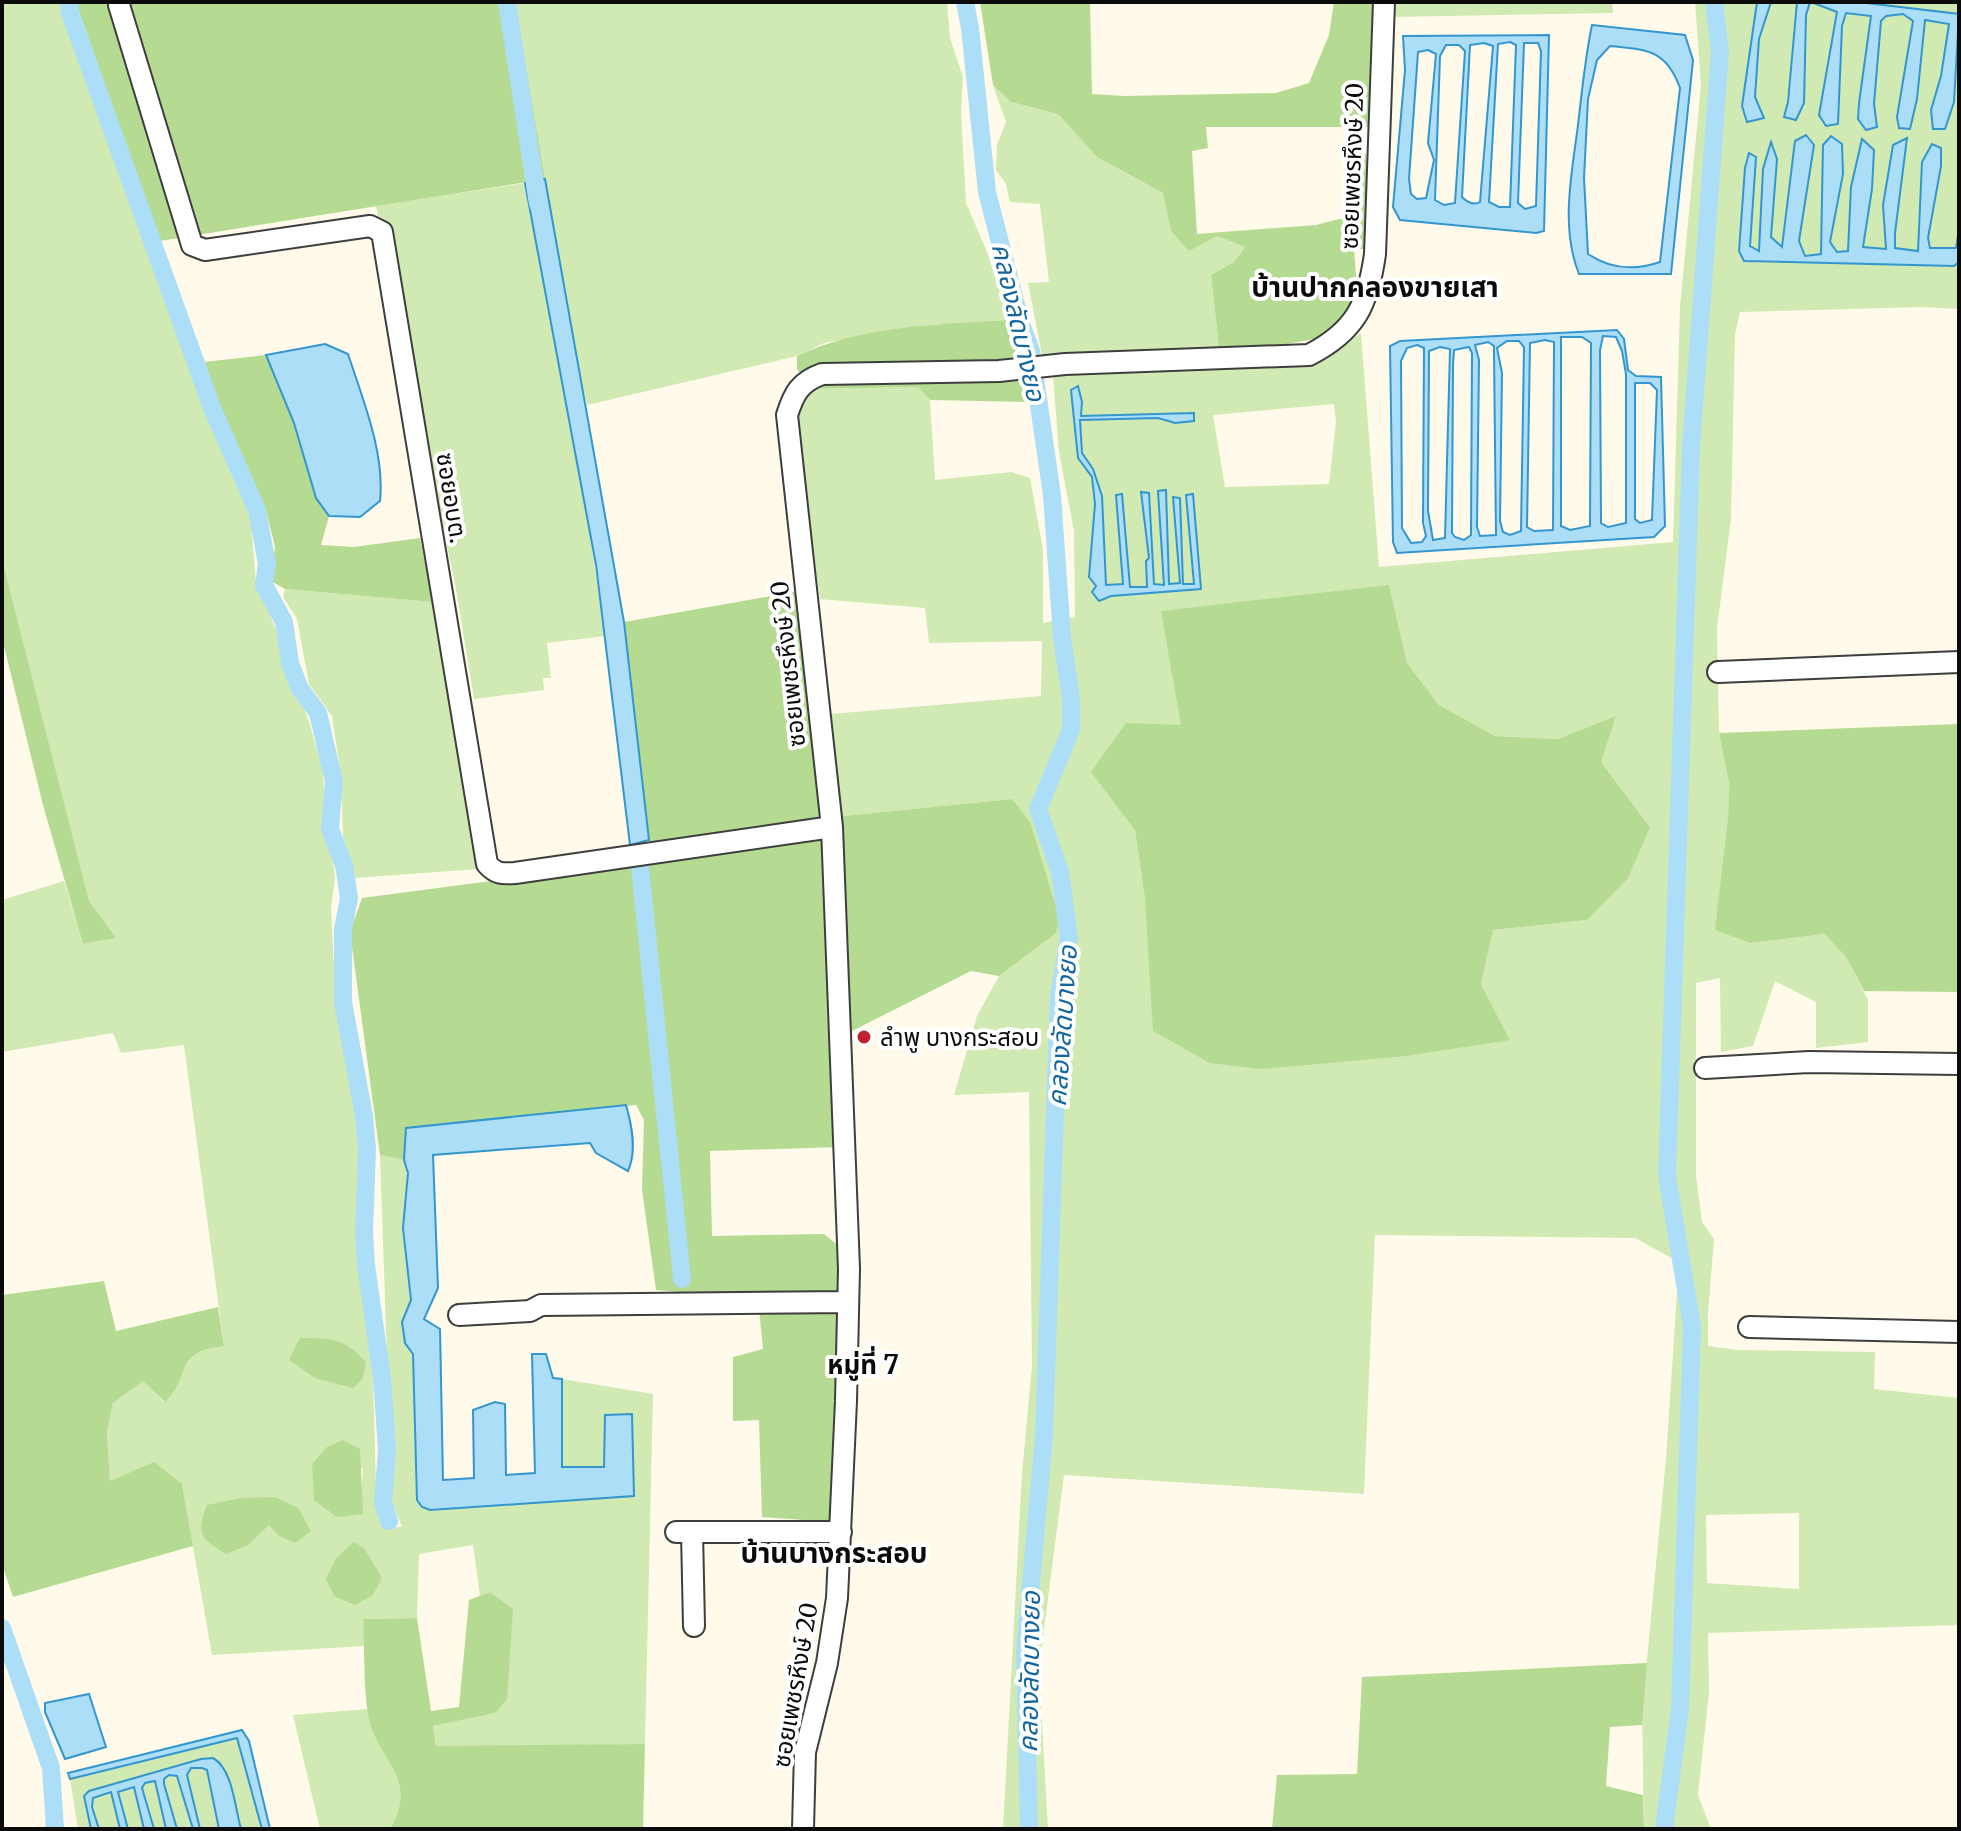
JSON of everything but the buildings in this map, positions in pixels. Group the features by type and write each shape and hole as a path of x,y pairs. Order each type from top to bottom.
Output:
{"street":[{"name":"ซอยเพชรหึงษ์ 20","path":"803,1829 805,1752 837,1598 848,1302 846,1141 832,827 787,415 795,392 806,380 822,374 999,371 1065,364 1309,355 1332,343 1356,318 1370,288 1375,254 1384,2"},
{"name":"ซอยอบต.","path":"119,5 192,245 205,250 370,226 382,232 487,864 493,871 515,873 832,827"},
{"path":"1718,672 1959,662"},
{"path":"1705,1068 1809,1062 1959,1064"},
{"path":"459,1315 530,1311 541,1305 848,1302"},
{"path":"1749,1327 1959,1332"},
{"path":"694,1626 684,1532 841,1532"}],"green space":[{"path":"2,2 62,2 130,203 250,511 256,583 310,725 322,768 335,878 331,907 336,1007 359,1135 359,1257 373,1378 376,1488 384,1528 402,1527 392,1502 380,1155 404,1160 406,1169 403,1237 411,1296 403,1336 413,1354 417,1499 422,1507 604,1467 562,1467 562,1379 653,1394 645,1744 436,1747 433,1726 495,1713 490,1592 480,1596 473,1545 419,1554 417,1618 363,1619 365,1646 212,1655 182,1484 110,1482 107,1433 113,1403 143,1380 164,1402 173,1392 188,1360 207,1349 224,1346 184,1045 121,1053 113,1033 2,1052 2,900 64,881 83,944 116,938 89,902 2,559","holes":["312,1464 363,1468 361,1498"]},
{"path":"515,2 947,2 950,38 963,77 961,112 966,203 987,252 1009,320 927,325 824,343 797,356 587,405 572,340"},
{"path":"515,2 545,179 160,241 76,3"},
{"path":"980,2 1090,2 1092,94 1125,96 1276,93 1309,83 1329,35 1334,2 1380,2 1372,127 1206,127 1208,148 1192,151 1197,234 1316,225 1351,216 1355,157 1366,154 1370,249 1354,249 1358,302 1325,337 1281,345 1219,348 1211,275 1234,262 1245,247 1217,236 1189,251 1171,231 1163,193 1097,157 1058,114 1011,102 993,85"},
{"path":"1391,2 1612,2 1613,13 1392,17"},
{"path":"1695,2 1757,2 1742,106 1764,118 1755,97 1759,39 1771,2 1797,2 1784,116 1796,120 1804,103 1806,15 1810,2 1837,12 1819,115 1838,124 1839,54 1846,13 1871,16 1858,119 1877,127 1874,104 1881,21 1886,16 1904,14 1913,21 1897,117 1900,128 1911,128 1925,20 1949,24 1941,76 1931,110 1933,129 1946,129 1954,102 1959,49 1957,249 1930,248 1928,238 1941,166 1941,148 1933,144 1919,207 1918,251 1895,249 1895,233 1883,205 1886,249 1863,248 1874,151 1863,140 1851,187 1848,252 1836,252 1830,242 1843,174 1823,146 1821,255 1805,256 1799,241 1814,145 1795,141 1783,248 1771,237 1777,159 1770,144 1763,169 1759,252 1750,247 1749,154 1745,168 1739,251 1744,261 1954,266 1959,262 1959,309 1922,307 1740,312 1735,334 1731,518 1717,628 1719,733 1729,783 1728,820 1752,943 1826,934 1846,957 1868,1000 1868,1042 1816,1048 1816,1002 1775,981 1753,1046 1721,1052 1720,978 1696,983 1696,1176 1702,1222 1714,1239 1708,1346 1737,1350 1875,1352 1874,1389 1959,1398 1959,1625 1708,1633 1709,1692 1698,1795 1711,1829 1644,1829 1642,1712 1666,1459 1679,1262 1635,1238 1375,1235 1364,1494 1064,1475 1039,1668 1048,1829 1003,1829 1022,1473 1032,1366 1029,1092 954,1095 977,1016 999,976 1055,934 1012,799 843,816 831,714 1041,696 1042,641 929,643 925,608 820,599 792,413 812,389 918,387 930,400 935,480 1011,472 1030,478 1043,550 1043,623 1075,617 1074,531 1059,452 1053,376 1316,362 1361,333 1379,567 1673,542 1680,307 1701,85","holes":["1071,390 1082,402 1080,416 1194,413 1175,423 1158,418 1079,420 1082,453 1093,469 1102,496 1106,585 1123,585 1116,495 1122,494 1130,587 1147,587 1146,561 1149,558 1142,492 1149,494 1154,585 1165,586 1158,491 1166,490 1169,585 1180,584 1174,498 1180,498 1183,584 1194,584 1186,496 1201,589 1111,596 1100,601 1096,586 1089,577 1095,504 1092,477 1078,458","1334,404 1336,422 1329,484 1225,487 1213,415","1389,586 1407,663 1439,705 1495,736 1558,739 1615,717 1601,762 1650,827 1587,920 1493,930 1481,984 1510,1040 1145,899 1135,829 1119,808 1181,726","1799,1513 1799,1589 1707,1583 1706,1515"]},
{"path":"1858,2 1959,2 1959,14"},
{"path":"993,85 1011,102 1058,114 1097,157 1163,193 1171,231 1217,236 1245,247 1234,262 1211,275 1219,348 1042,355 1028,283 1049,282 1040,204 1010,202 1006,184 996,170 997,145 1006,122"},
{"path":"525,183 580,470 605,636 547,643 551,678 543,678 544,690 474,699 456,589 376,206"},
{"path":"1009,320 1026,402 930,400 918,387 812,389 797,369 797,356 847,338 900,328"},
{"path":"266,355 294,423 316,498 329,516 321,545 354,547 420,538 433,602 285,589 271,581 275,547 266,510 231,434 204,362"},
{"path":"2,559 89,901 116,938 83,944 43,805 2,638"},
{"path":"1389,585 1407,663 1439,705 1495,736 1558,739 1616,716 1601,762 1650,827 1628,878 1587,920 1493,930 1481,984 1510,1040 1406,1056 1261,1069 1210,1063 1153,1031 1145,899 1135,830 1091,772 1126,723 1181,725 1161,611"},
{"path":"285,589 433,602 478,869 355,878 343,836 341,777 332,716 309,684 297,619 283,597"},
{"path":"800,591 831,714 843,816 1012,799 1030,822 1060,920 1055,934 999,976 971,971 850,1032 839,1147 710,1151 712,1236 824,1234 840,1247 832,1522 762,1517 759,1420 733,1421 733,1357 763,1349 758,1299 656,1290 642,1190 644,1120 636,1105 407,1128 404,1160 380,1155 350,932 362,898 652,860 624,622"},
{"path":"1959,724 1959,992 1864,991 1846,957 1825,934 1751,943 1715,930 1728,819 1729,783 1719,733"},
{"path":"104,1281 116,1331 218,1307 224,1346 207,1349 189,1359 174,1392 165,1402 143,1381 113,1403 107,1433 110,1481 154,1462 182,1484 193,1546 13,1597 2,1564 2,1295"},
{"path":"300,1338 329,1339 351,1348 366,1362 363,1378 353,1388 315,1378 289,1360"},
{"path":"343,1440 360,1449 363,1514 337,1517 314,1500 312,1464 327,1447"},
{"path":"275,1497 298,1508 311,1531 295,1543 279,1536 269,1525 248,1545 226,1554 203,1535 201,1529 207,1505 242,1498"},
{"path":"354,1542 364,1548 382,1578 373,1595 355,1605 334,1596 326,1579 337,1557"},
{"path":"490,1592 513,1609 507,1699 495,1713 433,1726 436,1746 645,1744 643,1829 390,1829 401,1796 399,1782 379,1744 368,1714 363,1619 417,1618 431,1711 459,1707 469,1600"},
{"path":"1647,1663 1642,1725 1610,1727 1606,1786 1643,1795 1644,1829 1272,1829 1277,1775 1357,1774 1362,1677"},
{"path":"368,1709 403,1790 401,1811 390,1829 320,1829 293,1715"},
{"path":"237,1737 262,1829 241,1829 226,1772 213,1758 89,1791 84,1797 91,1829 78,1829 70,1779"},
{"path":"191,1768 207,1770 219,1829 200,1829 187,1775"},
{"path":"169,1775 177,1776 193,1829 177,1829 164,1784 164,1779"},
{"path":"155,1781 166,1829 154,1829 142,1788 145,1783"},
{"path":"134,1787 144,1829 128,1829 118,1792"},
{"path":"112,1792 120,1829 99,1829 92,1807 93,1798"}],"water":[{"path":"1757,2 1771,2 1759,39 1755,97 1764,118 1747,122 1742,106"},
{"path":"1797,2 1810,2 1806,15 1804,103 1796,120 1784,117"},
{"path":"1811,2 1858,2 1959,14 1954,102 1945,129 1933,129 1931,110 1941,76 1949,24 1925,20 1917,99 1910,129 1899,128 1897,117 1913,21 1903,14 1886,16 1881,21 1874,104 1877,127 1866,130 1858,119 1871,16 1846,13 1842,26 1838,124 1826,126 1819,115 1837,12"},
{"path":"1592,25 1685,35 1693,60 1671,274 1579,274 1573,256 1569,200","holes":["1610,46 1654,54 1668,66 1680,88 1660,262 1641,267 1605,263 1588,254 1584,178 1588,99 1597,60"]},
{"path":"1549,35 1544,231 1536,233 1400,220 1393,207 1405,70 1403,36","holes":["1510,42 1516,45 1510,207 1499,207 1489,202 1498,44","1484,43 1493,46 1480,202 1475,204 1462,197 1470,45","1524,43 1538,43 1541,51 1536,206 1525,209 1518,203","1446,45 1459,45 1465,51 1455,203 1444,205 1435,200 1440,56","1428,50 1436,54 1428,143 1434,160 1426,198 1417,199 1411,194 1409,179 1418,52"]},
{"path":"1806,135 1814,145 1799,241 1805,256 1821,254 1823,145 1831,136 1842,144 1843,174 1830,242 1837,252 1848,251 1851,187 1862,139 1874,150 1872,189 1863,247 1886,249 1883,205 1893,145 1907,138 1895,248 1918,251 1922,162 1932,144 1941,148 1941,166 1928,238 1930,248 1956,248 1959,229 1959,262 1954,266 1744,261 1739,251 1745,168 1749,153 1756,157 1750,246 1759,251 1763,169 1771,142 1777,159 1771,237 1782,247 1795,141"},
{"path":"545,179 624,622 649,840 630,845 596,565 525,183"},
{"path":"1617,330 1624,339 1628,370 1636,376 1661,377 1665,526 1654,537 1397,553 1393,542 1390,346 1400,341","holes":["1603,336 1616,337 1626,374 1626,523 1608,527 1601,523 1600,350","1561,337 1582,337 1591,343 1590,526 1570,530 1561,526","1545,340 1554,342 1553,530 1534,531 1527,527 1530,343","1507,341 1519,341 1524,347 1521,531 1510,535 1503,532 1500,521 1502,373 1497,348","1488,342 1494,346 1496,535 1480,536 1477,527 1479,360 1475,345","1417,345 1424,348 1423,523 1426,536 1422,542 1411,543 1402,528 1401,361 1407,348","1440,347 1450,349 1445,538 1433,540 1428,511 1429,351","1469,347 1472,353 1471,535 1464,540 1452,533 1454,350","1635,383 1650,383 1657,390 1652,520 1640,523 1635,519"]},
{"path":"325,344 348,354 376,446 380,501 360,517 329,516 316,498 294,423 266,355"},
{"path":"1078,386 1081,416 1194,413 1194,421 1175,423 1158,418 1080,420 1082,453 1093,469 1102,496 1106,585 1123,584 1116,495 1122,494 1130,587 1147,587 1146,561 1149,558 1141,492 1149,493 1154,584 1164,585 1158,491 1166,490 1169,584 1180,583 1173,497 1180,498 1183,584 1194,584 1186,495 1193,494 1201,589 1111,596 1099,601 1092,592 1096,586 1089,577 1095,504 1092,477 1078,458 1071,390"},
{"path":"626,1105 633,1147 628,1171 596,1153 590,1143 433,1155 438,1288 424,1319 440,1329 443,1480 474,1478 473,1410 495,1402 505,1404 506,1475 535,1473 532,1354 546,1354 553,1378 562,1379 562,1467 604,1467 605,1415 632,1414 634,1496 430,1510 422,1507 417,1500 413,1354 405,1343 402,1322 411,1300 403,1228 408,1173 404,1160 406,1128"},
{"path":"89,1694 106,1747 65,1759 45,1712 45,1703"},
{"path":"242,1730 249,1741 270,1829 262,1829 237,1738 70,1779 68,1773"},
{"path":"213,1758 220,1763 229,1780 241,1829 219,1829 207,1770 191,1768 187,1775 200,1829 193,1829 177,1776 169,1775 164,1779 164,1784 177,1829 166,1829 155,1781 145,1783 142,1788 154,1829 144,1829 134,1787 118,1792 128,1829 120,1829 111,1792 93,1798 92,1807 99,1829 91,1829 84,1796 89,1791"}],"waterway":[{"path":"69,2 70,13 212,408 257,510 267,564 264,585 284,622 290,663 299,687 318,713 334,782 330,829 344,865 349,898 343,929 343,1002 367,1149 364,1233 382,1378 387,1450 383,1502 389,1521"},
{"path":"507,2 538,204"},
{"name":"คลองลัดบางยอ","path":"965,2 987,192 1021,324 1031,351 1052,495 1062,637 1071,699 1071,730 1038,809 1060,872 1069,938 1059,994 1044,1435 1025,1652 1029,1829"},
{"path":"1664,1829 1680,1709 1692,1326 1667,1176 1691,447 1720,51 1714,2"},
{"path":"640,867 682,1279"},
{"path":"2,1628 51,1768 55,1829"}],"place":[{"name":"ลำพู บางกระสอบ","path":"864,1037"}],"district":[{"name":"บ้านปากคลองขายเสา","path":"1375,287"},
{"name":"หมู่ที่ 7","path":"863,1364"},
{"name":"บ้านบางกระสอบ","path":"834,1553"}]}
